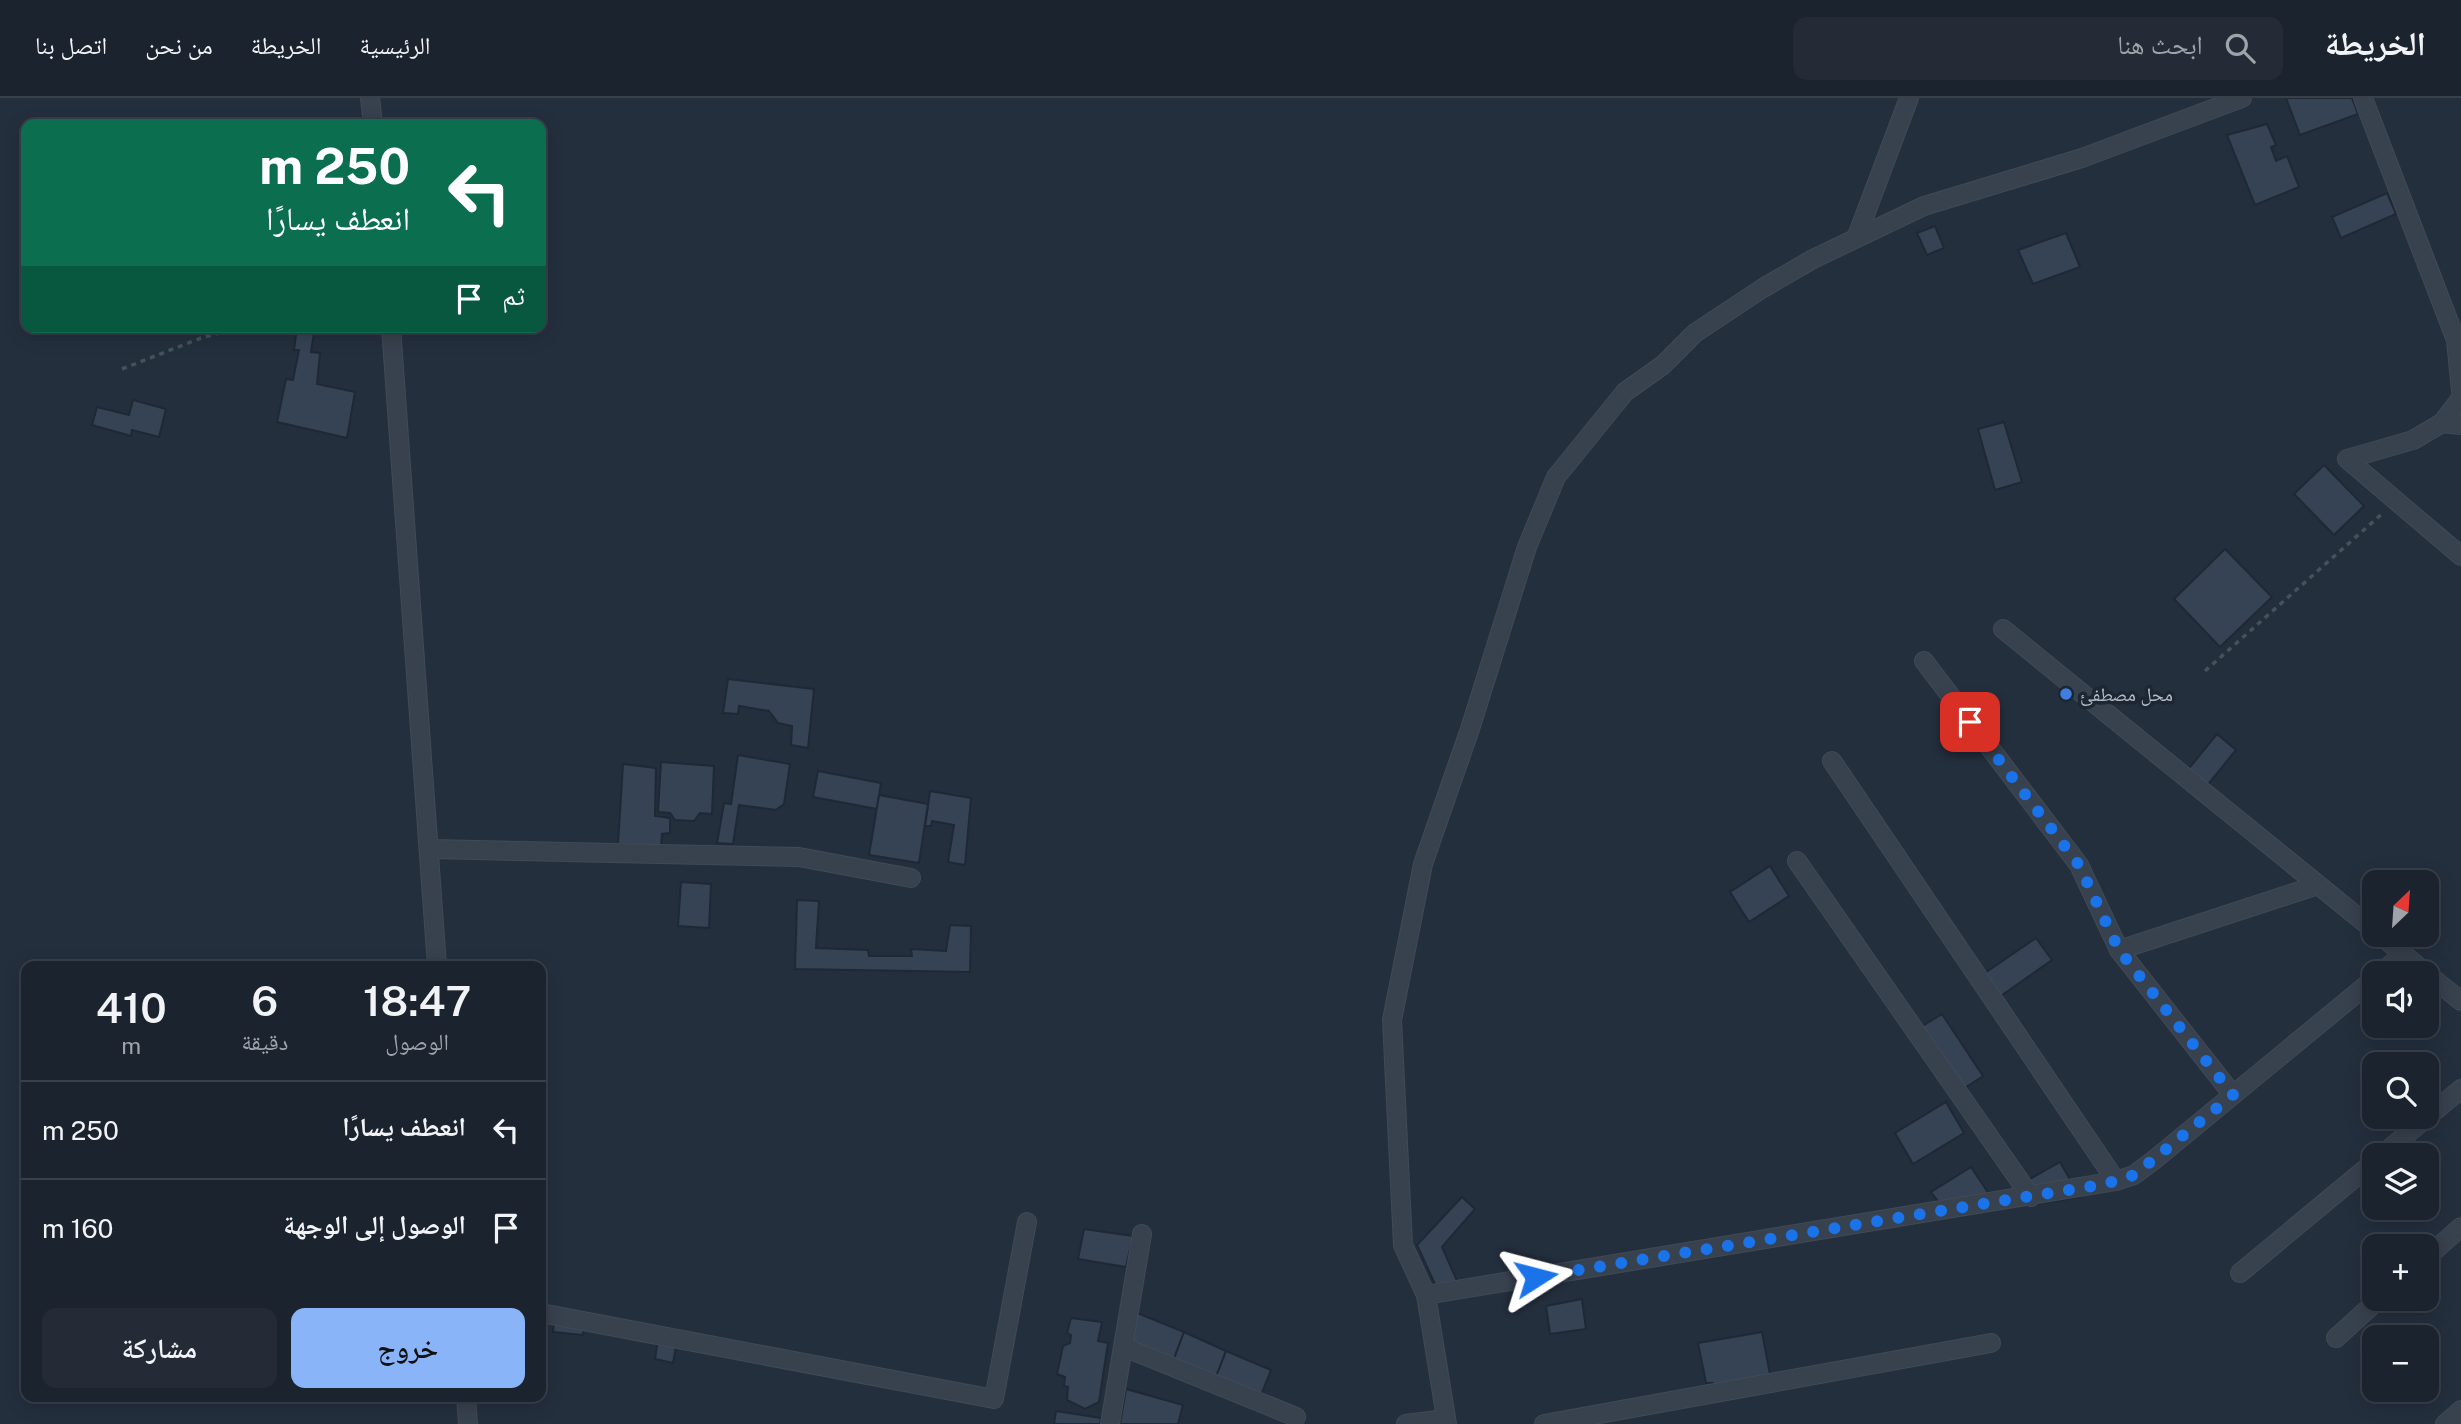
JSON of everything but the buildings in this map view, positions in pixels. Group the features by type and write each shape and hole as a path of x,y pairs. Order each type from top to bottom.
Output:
{"street":[{"path":"370,98 372,119"},
{"path":"1857,236 1909,98"},
{"path":"1406,1424 1446,1422 1426,1295 1403,1245 1392,1020 1423,864 1470,729 1527,547 1556,477 1625,392 1663,365 1695,333 1763,288 1857,236 1924,206 2082,158 2242,98"},
{"path":"2364,98 2456,340 2461,391"},
{"path":"391,333 437,961"},
{"path":"2461,398 2442,423 2413,440 2347,459 2461,556"},
{"path":"2442,423 2461,425"},
{"path":"2003,629 2362,921"},
{"path":"1924,661 2079,865 2119,950 2233,1095"},
{"path":"1832,761 2116,1181"},
{"path":"430,849 799,857 911,878"},
{"path":"1797,861 2031,1196"},
{"path":"2119,950 2318,885"},
{"path":"2395,947 2412,961"},
{"path":"2395,961 2403,954"},
{"path":"2439,983 2461,1001"},
{"path":"1426,1295 2116,1181 2134,1175 2154,1160 2362,989"},
{"path":"2396,1143 2461,1089"},
{"path":"2240,1273 2362,1172"},
{"path":"546,1314 993,1399 1027,1222"},
{"path":"2439,1246 2461,1227"},
{"path":"1110,1424 1142,1234"},
{"path":"2336,1338 2366,1311"},
{"path":"1544,1424 1991,1343"},
{"path":"1124,1347 1296,1417"},
{"path":"466,1402 468,1424"},
{"path":"2445,1424 2461,1410"}],"path":[{"path":"122,369 219,333"},
{"path":"2205,671 2397,502"}],"place":[{"name":"محل مصطفئ","path":"2066,694"}],"route":[{"path":"1536,1277 2105,1184 2134,1175 2233,1095 2119,950 2079,865 1970,722"}]}
